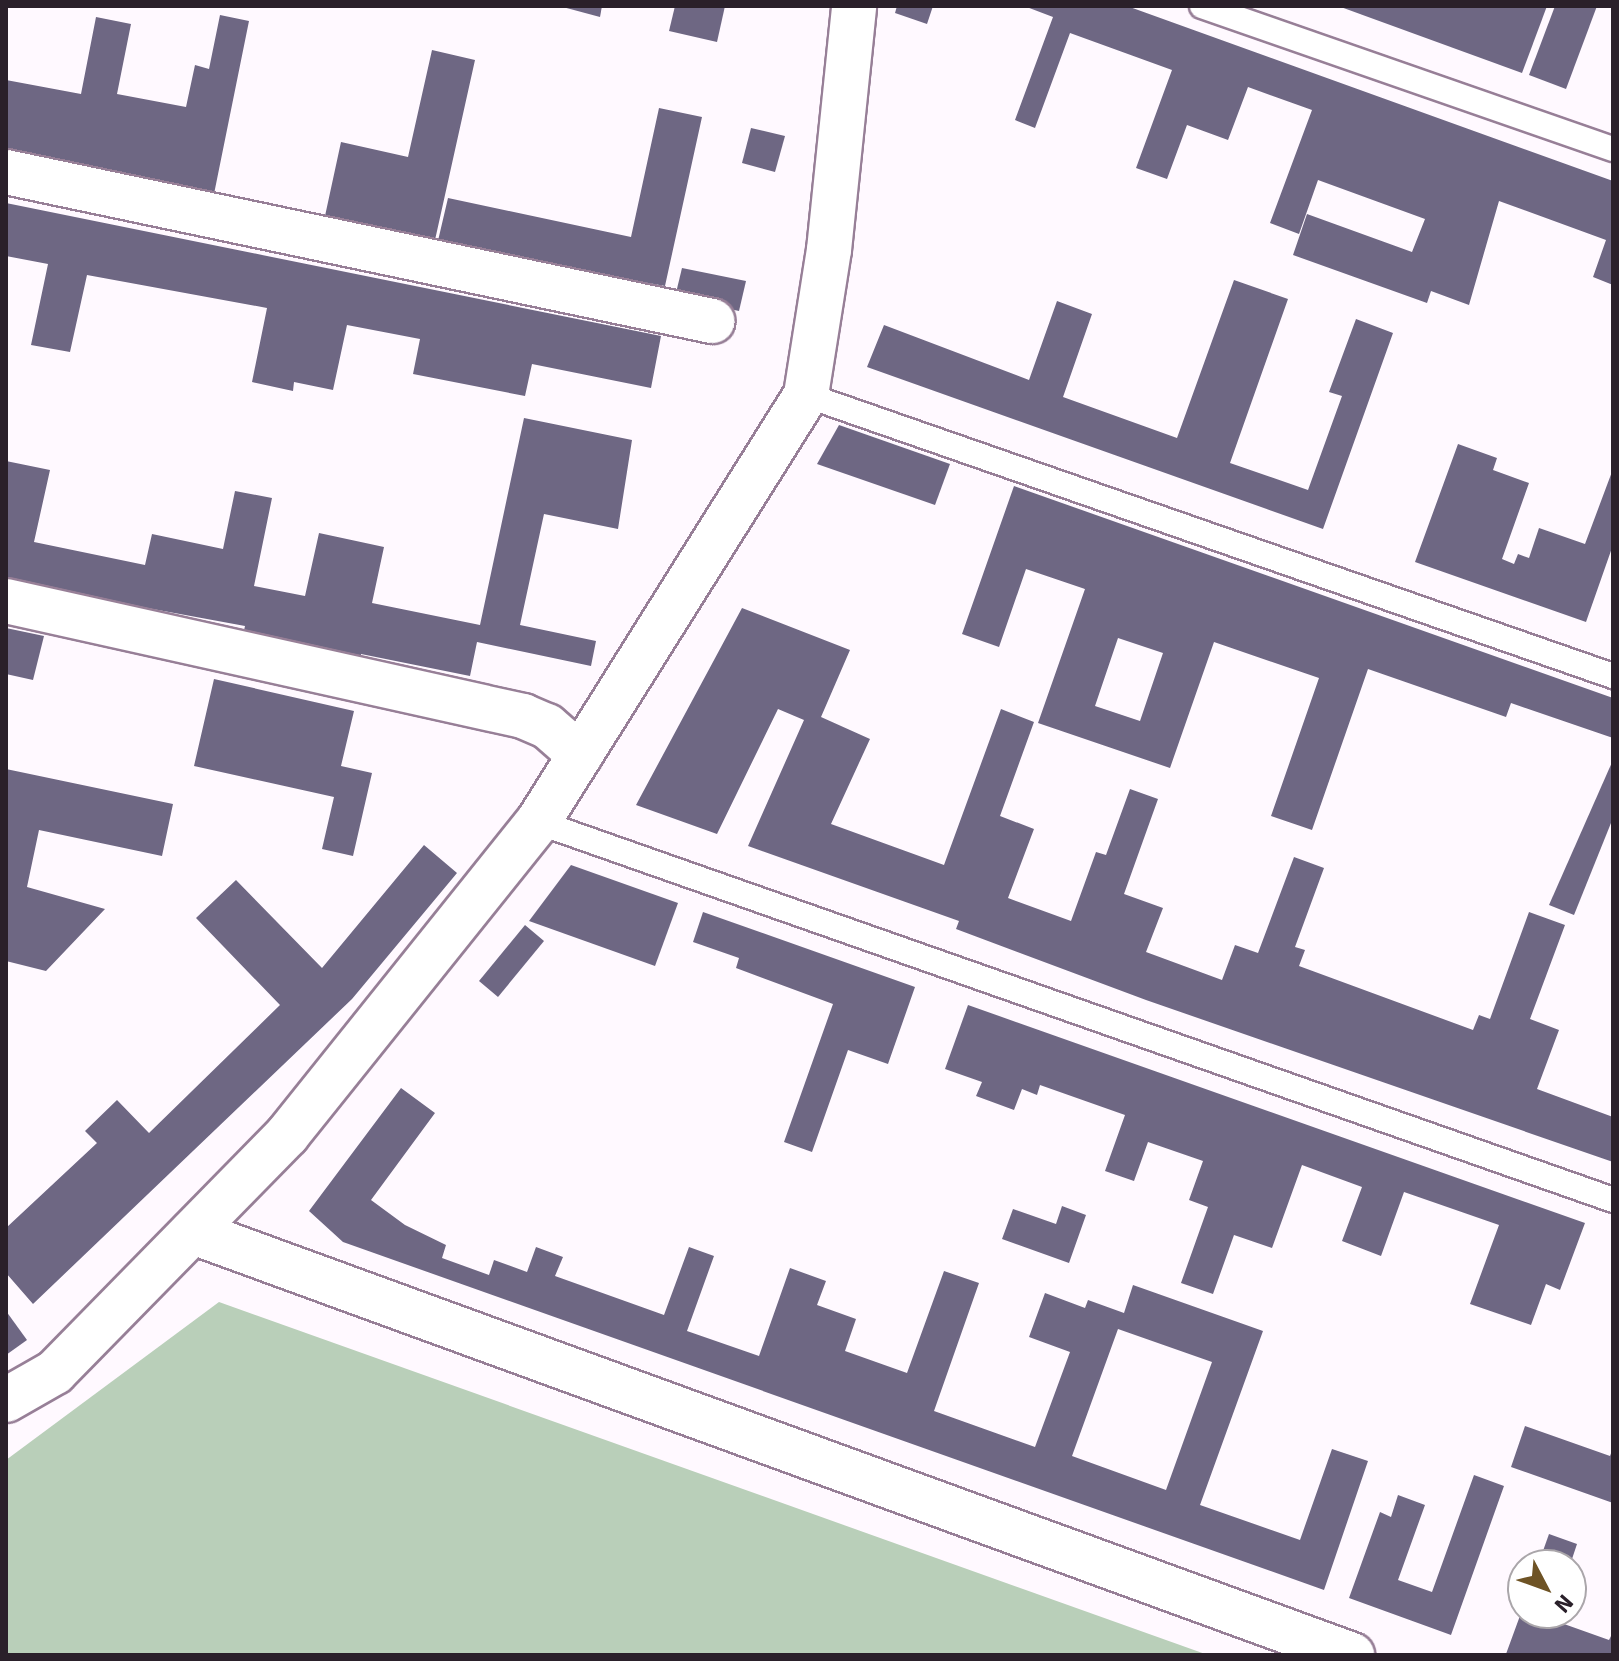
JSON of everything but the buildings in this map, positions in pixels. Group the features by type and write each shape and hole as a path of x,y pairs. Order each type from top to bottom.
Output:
{"street":[{"path":"6,1400 55,1372 287,1135 538,822 806,395 829,250 854,6"},
{"path":"6,172 712,321"},
{"path":"6,601 523,716 547,726 580,755"},
{"path":"193,1232 1352,1655"}],"lane":[{"path":"1202,6 1613,149"},
{"path":"806,395 1613,676"},
{"path":"538,822 1613,1200"}],"green space":[{"path":"219,1302 1208,1655 6,1655 6,1460"}]}
